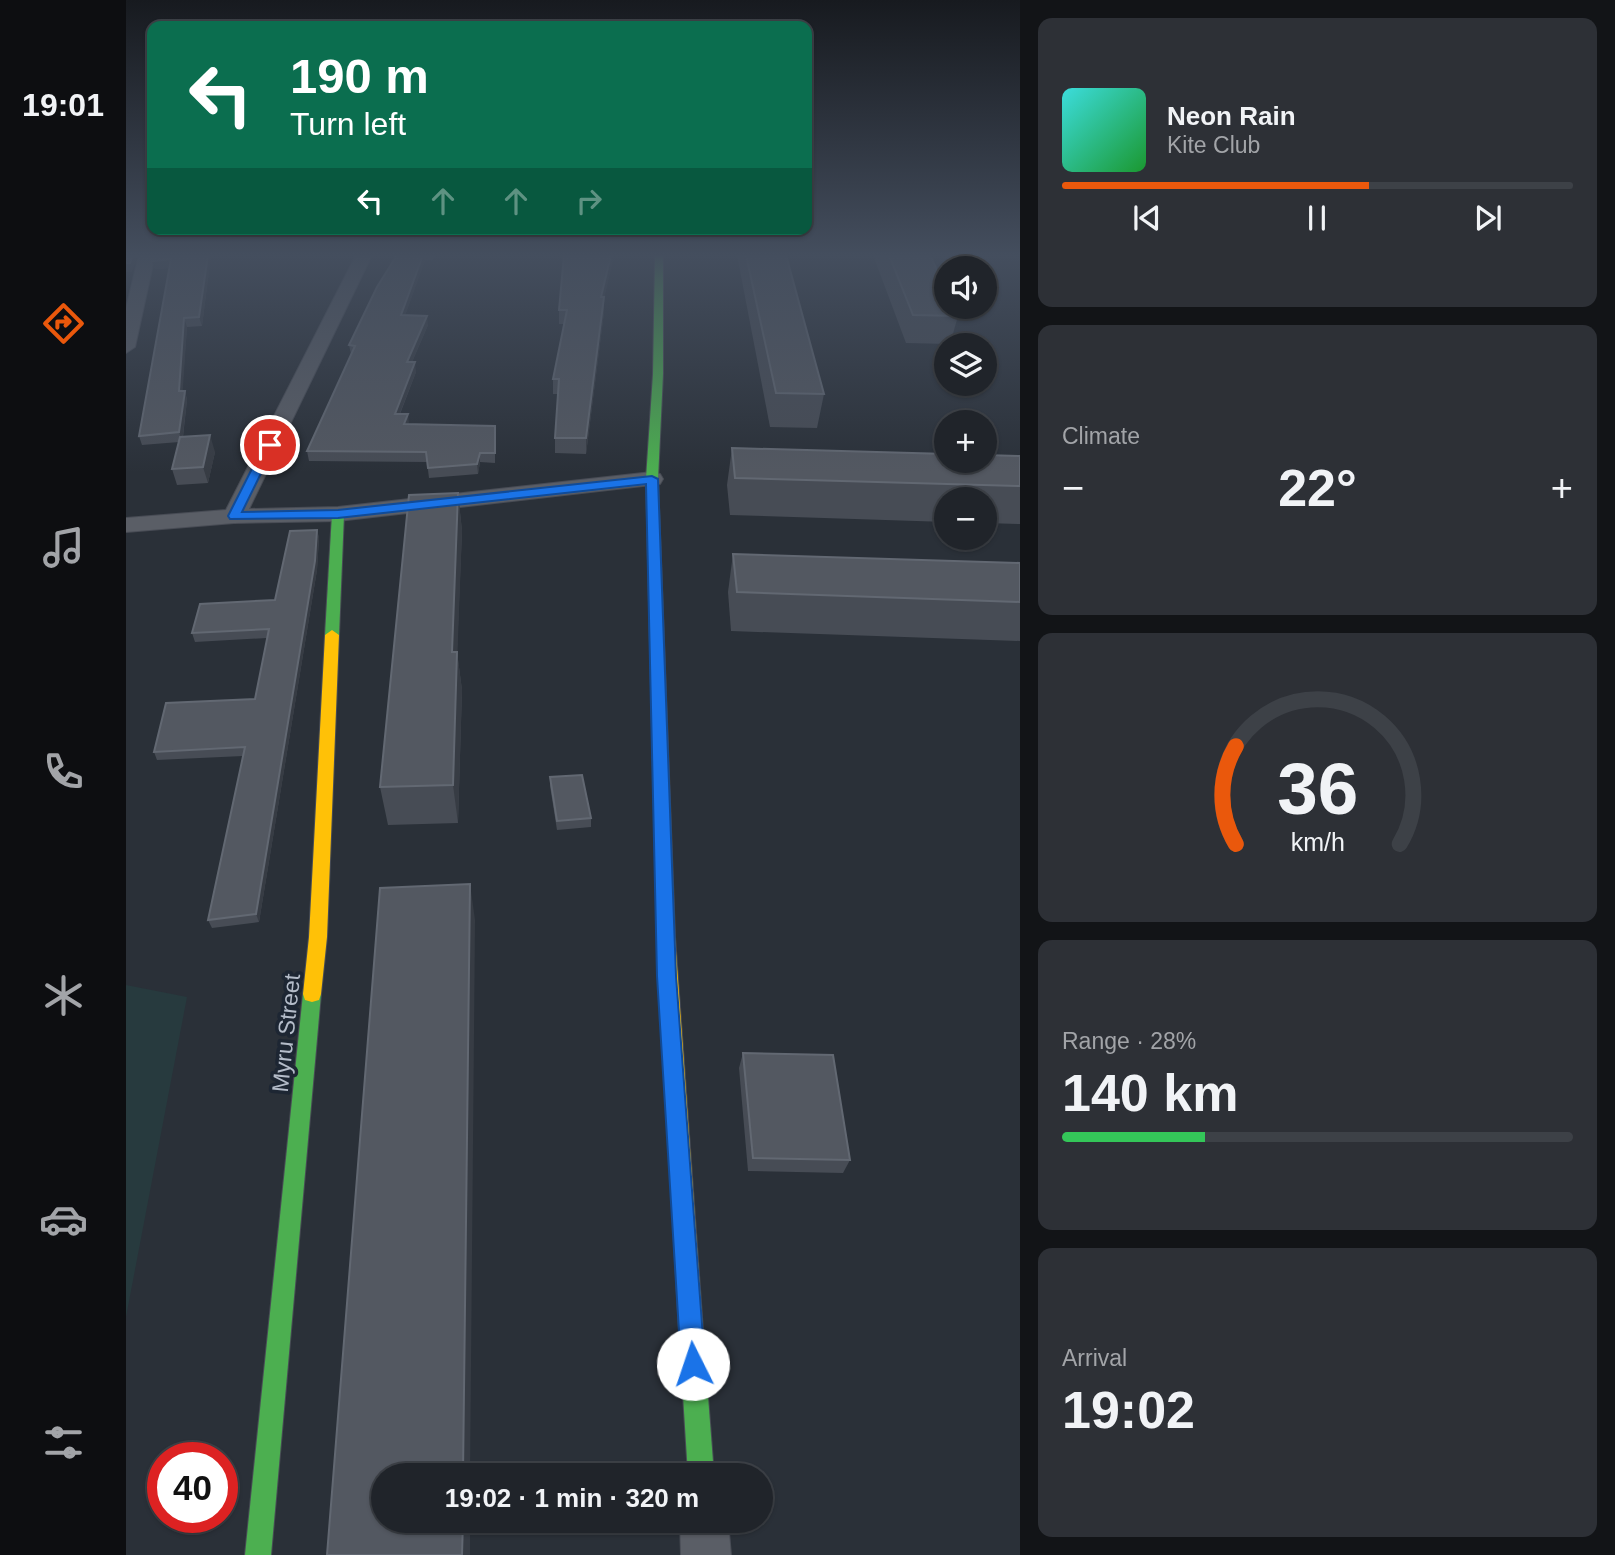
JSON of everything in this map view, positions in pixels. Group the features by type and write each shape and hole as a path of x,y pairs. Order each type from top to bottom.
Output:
{"street":[{"path":"126,347 130,328"},
{"path":"234,516 328,328"},
{"path":"658,328 652,479 667,976 700,1463"},
{"path":"126,525 234,516 338,514 652,479"},
{"name":"Myru Street","path":"258,1555 318,937 338,514"},
{"path":"705,1533 706,1555"}],"green space":[{"path":"126,985 187,997 126,1317"}],"building":[{"path":"159,328 183,328 179,391 185,391 179,432 139,436"},
{"path":"357,328 422,328 407,362 415,362 395,414 408,414 404,424 495,426 495,453 480,453 477,464 428,468 426,452 307,451 355,346 349,345"},
{"path":"563,328 600,328 586,438 555,438 559,379 553,379"},
{"path":"762,328 806,328 824,394 776,393"},
{"path":"210,435 203,467 172,469 180,437"},
{"path":"732,448 934,454 934,473 997,473 997,455 1020,456 1020,486 735,478"},
{"path":"458,493 452,652 457,652 453,785 380,787 409,495"},
{"path":"317,530 315,561 256,914 208,920 245,747 154,752 166,703 255,699 269,629 192,633 200,604 275,600 290,531"},
{"path":"733,554 1020,563 1020,602 737,592"},
{"path":"582,775 591,818 557,821 550,777"},
{"path":"470,884 463,1463 371,1463 371,1533 463,1533 462,1555 327,1555 380,888"},
{"path":"743,1053 833,1055 850,1160 753,1158"}],"traffic: fast":[{"path":"658,328 652,479 666,937"},
{"path":"332,635 338,514"},
{"path":"258,1555 312,994"},
{"path":"691,1331 700,1463"}],"traffic: slow":[{"path":"312,994 318,937 332,635"},
{"path":"666,937 691,1331"}],"route":[{"path":"270,445 234,516 338,514 652,479 667,976 693,1364"}]}
